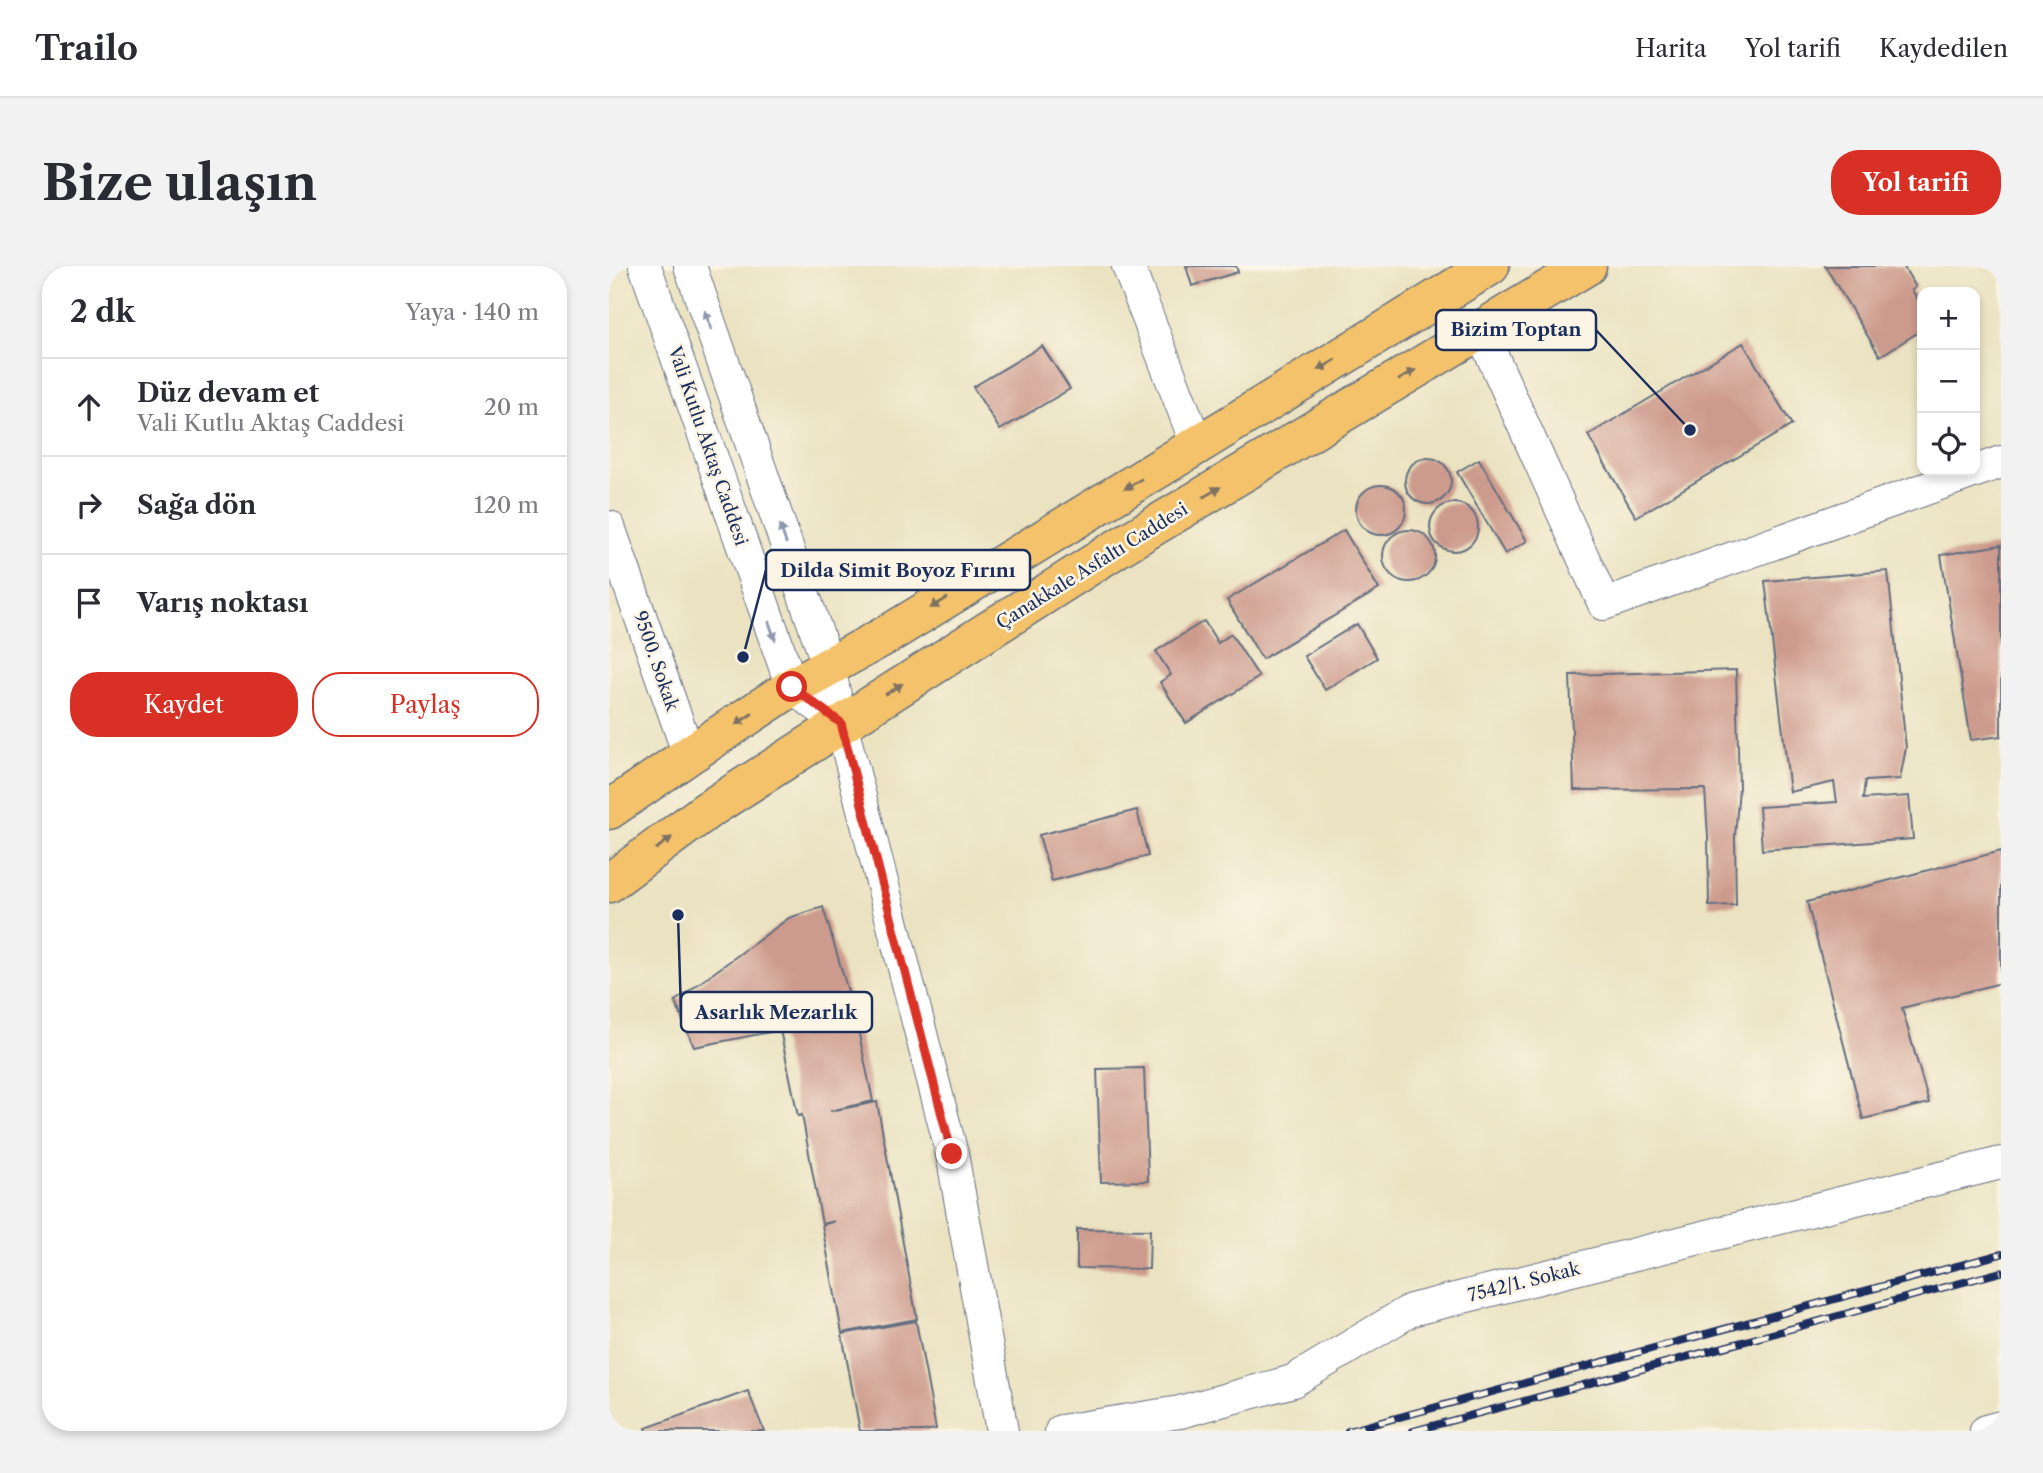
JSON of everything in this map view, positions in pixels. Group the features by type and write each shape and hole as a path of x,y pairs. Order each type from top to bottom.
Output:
{"highway":[{"path":"609,810 792,687 829,668 1490,266"},
{"name":"Çanakkale Asfaltı Caddesi","path":"609,883 706,811 841,723 1116,550 1587,266"}],"street":[{"name":"Vali Kutlu Aktaş Caddesi","path":"645,266 792,687"},
{"path":"690,266 829,668 952,1154 1002,1431"},
{"path":"1128,266 1198,445"},
{"path":"1481,331 1604,604 2001,462"},
{"name":"9500. Sokak","path":"609,527 689,754"},
{"path":"792,687 841,723"},
{"name":"7542/1. Sokak","path":"1061,1431 1180,1412 1293,1381 1411,1310 2001,1163"},
{"path":"1986,1431 2001,1427"}],"building":[{"path":"1186,266 1236,266 1238,272 1192,286"},
{"path":"1825,266 1903,266 1916,287 1912,290 1917,298 1917,333 1880,356"},
{"path":"1743,343 1792,425 1636,517 1588,435"},
{"path":"1042,346 1070,389 1000,430 973,387"},
{"path":"1428,458 1444,465 1451,481 1444,497 1428,504 1412,497 1405,481 1412,465"},
{"path":"1479,459 1527,541 1505,554 1457,472"},
{"path":"1381,485 1399,492 1406,510 1399,528 1381,535 1363,528 1356,510 1363,492"},
{"path":"1454,503 1471,510 1478,527 1471,544 1454,551 1437,544 1430,527 1437,510"},
{"path":"1344,530 1379,589 1262,659 1227,600"},
{"path":"1409,530 1419,532 1427,538 1433,546 1433,566 1427,574 1419,580 1409,582 1399,580 1391,574 1385,566 1383,556 1385,546 1391,538 1399,532"},
{"path":"2001,545 2001,736 1971,740 1941,555"},
{"path":"1888,571 1906,748 1900,779 1865,781 1863,799 1909,796 1913,839 1762,850 1759,807 1837,802 1834,782 1790,792 1765,581"},
{"path":"1204,621 1218,643 1231,634 1259,677 1186,723 1160,682 1171,675 1156,651"},
{"path":"1357,624 1377,658 1325,690 1304,656"},
{"path":"1736,670 1739,787 1735,837 1736,905 1709,906 1705,789 1574,790 1570,675"},
{"path":"1137,810 1148,856 1052,881 1039,835"},
{"path":"2001,851 2001,983 1902,1008 1929,1103 1863,1119 1807,902"},
{"path":"823,907 855,1015 873,1101 830,1111 877,1102 917,1319 842,1333 822,1225 835,1221 822,1224 802,1115 798,1116 780,1030 694,1047 675,1001 789,918"},
{"path":"1144,1068 1148,1181 1101,1182 1097,1069"},
{"path":"1077,1229 1150,1230 1149,1269 1077,1268"},
{"path":"916,1321 936,1429 860,1431 842,1334"},
{"path":"748,1391 764,1431 647,1431 646,1428"}],"railway":[{"path":"1348,1431 2001,1254"},
{"path":"1413,1431 2001,1272"}],"place":[{"name":"Bizim Toptan","path":"1690,430"},
{"name":"Dilda Simit Boyoz Fırını","path":"743,657"},
{"name":"Asarlık Mezarlık","path":"678,915"}],"route":[{"path":"792,687 841,723 952,1154"}]}
